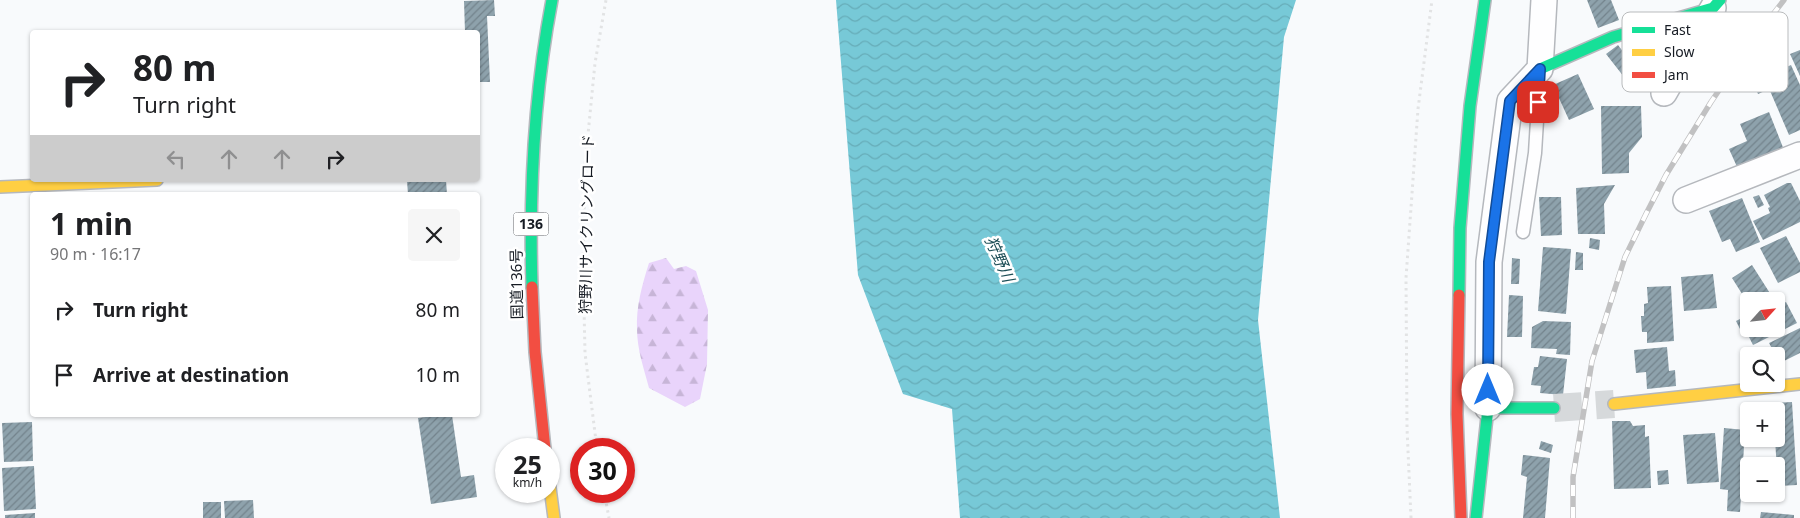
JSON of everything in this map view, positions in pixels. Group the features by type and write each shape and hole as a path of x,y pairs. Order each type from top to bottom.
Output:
{"main road":[{"name":"国道136号","path":"544,438 531,310 530,203 537,106 552,0"},
{"path":"1461,518 1457,414 1460,228 1470,106 1486,0"},
{"path":"1692,12 1717,4"},
{"path":"1540,69 1622,34"},
{"path":"0,187 112,182"},
{"path":"1614,404 1800,384"},
{"path":"1476,518 1488,408 1554,408"},
{"path":"552,503 554,518"}],"street":[{"path":"1488,408 1489,262 1510,101 1540,69 1544,0"},
{"path":"1686,200 1800,155"}],"lane":[{"path":"1522,232 1535,152 1540,69"}],"path":[{"name":"狩野川サイクリングロード","path":"596,438 585,353 583,223 585,165 595,63 606,0"},
{"path":"1411,518 1407,428 1406,278 1418,109 1432,0"},
{"path":"606,503 609,518"}],"green space":[{"path":"666,258 674,269 686,266 696,271 708,310 707,364 700,399 685,407 649,388 638,344 637,321 639,304 649,263"}],"water":[{"name":"狩野川","path":"836,0 1296,0 1284,37 1258,320 1280,518 960,518 952,409 903,394 858,275"}],"building":[{"path":"494,0 495,16 487,16 490,82 480,82 480,30 465,30 464,1"},
{"path":"1587,0 1611,0 1619,20 1598,28"},
{"path":"1618,45 1622,50 1622,74 1606,54"},
{"path":"1800,50 1800,76 1790,54"},
{"path":"1791,65 1800,85 1800,130 1789,135 1770,92 1788,92 1788,66"},
{"path":"1578,74 1594,109 1569,120 1553,85"},
{"path":"1601,106 1641,106 1642,137 1629,153 1629,173 1602,174"},
{"path":"1769,112 1784,150 1738,169 1729,149 1747,141 1740,124"},
{"path":"407,182 446,182 447,192 408,192"},
{"path":"1787,183 1791,183 1800,201 1800,222 1763,240 1753,221 1770,213 1768,208 1770,207 1764,195"},
{"path":"1615,185 1604,204 1605,234 1578,234 1576,188"},
{"path":"1759,195 1764,205 1758,208 1753,197"},
{"path":"1539,197 1561,197 1562,235 1541,236"},
{"path":"1742,198 1760,242 1736,252 1730,239 1722,242 1709,211"},
{"path":"1786,236 1800,263 1800,272 1778,283 1760,248"},
{"path":"1590,238 1600,240 1599,250 1589,248"},
{"path":"1543,247 1571,249 1566,314 1538,311"},
{"path":"1576,252 1583,253 1583,270 1575,270"},
{"path":"1512,258 1520,259 1519,284 1511,284"},
{"path":"1752,265 1769,292 1741,292 1732,278"},
{"path":"1713,274 1717,308 1684,311 1681,277"},
{"path":"1671,286 1674,341 1647,343 1647,332 1642,332 1641,316 1644,316 1644,304 1648,303 1647,287"},
{"path":"1509,295 1523,296 1522,337 1507,337"},
{"path":"1785,302 1797,323 1785,329"},
{"path":"1740,319 1740,329 1736,321"},
{"path":"1543,321 1571,322 1570,355 1556,354 1557,349 1531,348 1532,327"},
{"path":"1800,328 1800,353 1785,360 1785,347 1771,347 1769,343 1779,338 1785,338 1785,335"},
{"path":"1750,338 1767,338 1753,345"},
{"path":"1667,347 1669,371 1675,370 1676,386 1647,389 1646,372 1636,373 1634,350"},
{"path":"1540,356 1567,359 1563,395 1540,393 1541,386 1531,385 1534,367 1538,367"},
{"path":"1785,402 1792,402 1797,485 1785,486 1785,457 1776,457 1776,447 1785,447"},
{"path":"452,417 461,477 474,475 477,497 431,504 418,418"},
{"path":"1612,421 1630,421 1633,426 1645,425 1645,437 1649,436 1651,488 1614,489"},
{"path":"32,422 33,461 4,462 2,423"},
{"path":"1724,428 1740,430 1740,447 1744,447 1743,457 1740,457 1740,512 1727,511 1728,490 1720,489"},
{"path":"1715,433 1719,482 1687,484 1683,435"},
{"path":"1541,441 1553,445 1551,453 1539,449"},
{"path":"1523,455 1550,458 1545,518 1523,518 1527,477 1521,475"},
{"path":"34,466 36,509 4,511 2,468"},
{"path":"1668,470 1669,484 1658,485 1657,471"},
{"path":"253,500 254,518 225,518 224,501"},
{"path":"203,502 221,502 221,518 203,518"},
{"path":"1761,512 1794,515 1794,518 1760,518"},
{"path":"35,513 35,518 5,518 5,515"}],"tunnel":[{"path":"1554,408 1614,404"}],"railway":[{"path":"1775,12 1784,0"},
{"path":"1573,518 1573,477 1592,361 1625,257 1666,175 1718,92"}],"traffic: fast":[{"path":"532,287 531,215 534,143 541,71 552,0"},
{"path":"1459,295 1460,228 1470,106 1485,0"},
{"path":"1699,12 1713,8 1720,0"},
{"path":"1540,69 1622,34"},
{"path":"1476,518 1488,408 1554,408"}],"traffic: slow":[{"path":"0,187 112,182"},
{"path":"1614,404 1800,384"},
{"path":"552,503 554,518"}],"traffic: jam":[{"path":"532,287 535,352 544,438"},
{"path":"1459,295 1457,414 1461,518"}],"route":[{"path":"1488,390 1489,262 1510,101 1540,69 1538,102"}]}
